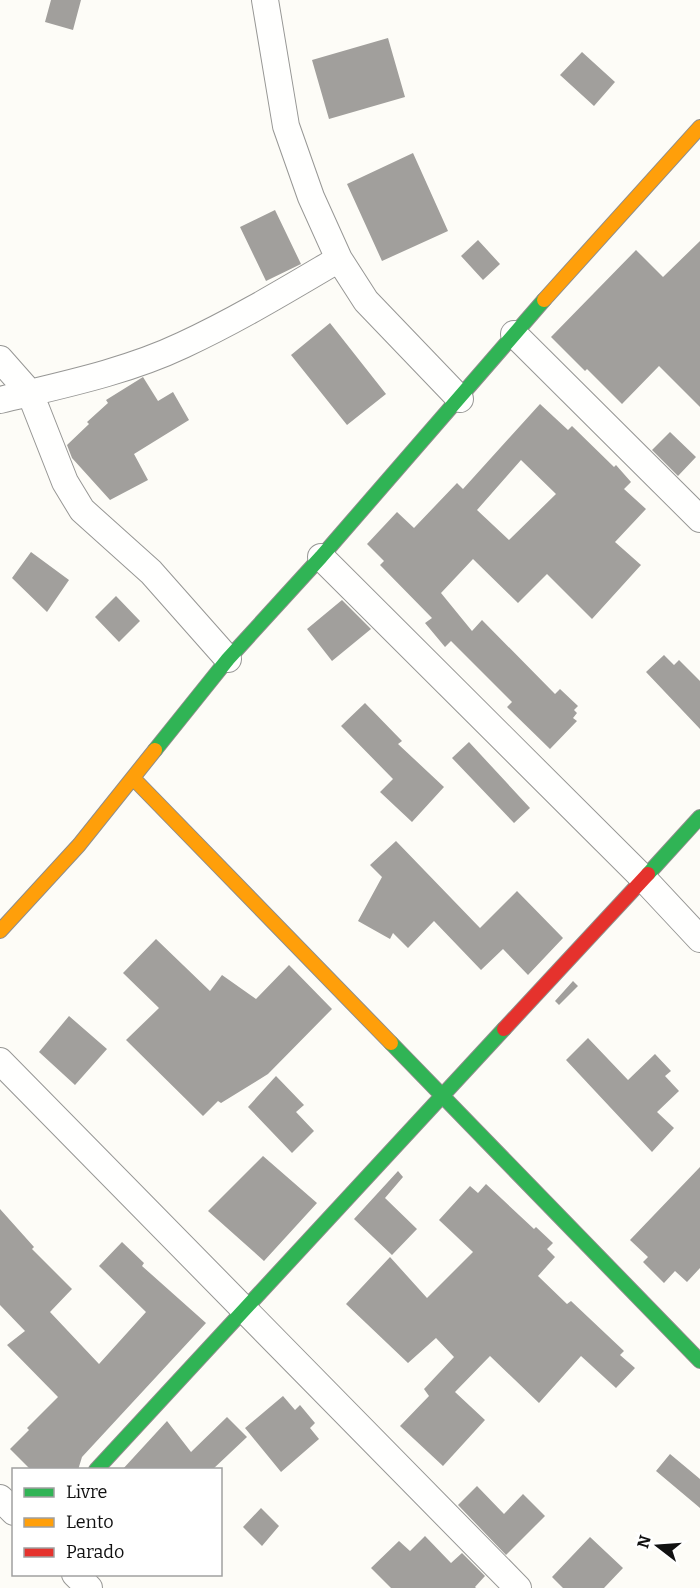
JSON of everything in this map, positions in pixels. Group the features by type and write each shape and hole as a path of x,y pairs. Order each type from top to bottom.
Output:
{"street":[{"path":"265,0 286,126 311,197 339,259 366,301 460,399"},
{"path":"0,932 79,845 228,659 460,399 513,334 700,127"},
{"path":"0,400 102,375 182,346 269,301 339,259"},
{"path":"513,334 700,519"},
{"path":"0,359 30,393 65,482 82,510 151,572 228,659"},
{"path":"321,557 644,878 700,939"},
{"path":"133,778 700,1361"},
{"path":"98,1468 700,817"},
{"path":"0,1061 518,1588"},
{"path":"76,1576 89,1588"}],"building":[{"path":"51,0 81,0 73,30 45,22"},
{"path":"388,38 405,97 329,119 312,60"},
{"path":"582,52 615,82 594,106 560,75"},
{"path":"413,153 448,231 382,261 347,184"},
{"path":"275,210 301,264 266,281 240,227"},
{"path":"478,240 500,264 483,280 461,256"},
{"path":"700,241 700,407 659,366 622,404 551,337 636,250 663,277"},
{"path":"330,323 386,394 347,425 291,355"},
{"path":"143,377 158,401 173,392 189,420 134,454 148,480 110,500 72,458 67,445 108,403 106,400"},
{"path":"540,404 568,430 572,426 614,467 616,465 631,482 624,489 646,509 615,542 641,565 592,619 547,574 518,603 473,559 441,593 472,631 482,620 555,694 560,689 578,706 574,710 577,713 573,718 577,721 550,749 507,707 512,702 451,641 445,647 425,623 432,618 380,565 384,561 367,544 397,512 414,528 457,483 463,489","holes":["521,460 556,494 509,540 477,510"]},
{"path":"670,432 696,457 678,476 652,450"},
{"path":"31,552 69,580 47,612 12,578"},
{"path":"116,596 140,621 119,642 95,617"},
{"path":"342,600 371,629 332,661 307,629"},
{"path":"664,655 674,665 679,660 700,681 700,729 646,672"},
{"path":"365,703 402,741 398,744 444,787 412,822 380,792 393,779 341,726"},
{"path":"469,742 530,808 514,823 452,758"},
{"path":"396,841 480,928 517,891 563,938 528,975 503,949 481,970 434,921 408,948 393,933 390,939 358,921 382,877 370,865"},
{"path":"156,939 210,991 222,975 256,999 289,965 332,1009 268,1074 221,1103 218,1101 203,1116 126,1040 159,1008 123,973"},
{"path":"573,981 578,986 559,1005 555,1001"},
{"path":"69,1016 107,1049 75,1085 39,1052"},
{"path":"588,1038 628,1080 655,1054 671,1071 665,1076 679,1091 657,1112 674,1128 652,1152 566,1060"},
{"path":"276,1076 304,1105 296,1112 314,1131 292,1153 248,1107"},
{"path":"263,1156 317,1203 264,1261 208,1211"},
{"path":"700,1167 700,1268 687,1282 675,1271 664,1283 643,1262 648,1257 630,1240"},
{"path":"398,1171 403,1177 385,1198 417,1229 392,1255 354,1219"},
{"path":"486,1184 534,1229 536,1227 553,1243 547,1249 555,1257 538,1276 567,1304 571,1301 624,1351 620,1355 635,1368 616,1388 581,1356 539,1403 490,1356 455,1392 485,1420 443,1466 400,1426 429,1396 424,1389 454,1357 436,1338 408,1363 346,1304 390,1257 427,1298 473,1252 439,1220 470,1186 478,1193"},
{"path":"0,1209 34,1247 32,1249 72,1289 50,1312 99,1364 146,1312 99,1266 122,1242 144,1263 142,1266 206,1323 82,1457 79,1468 29,1468 10,1449 58,1397 7,1345 25,1331 0,1305"},
{"path":"283,1396 295,1410 300,1405 315,1423 310,1428 319,1439 281,1472 245,1428"},
{"path":"227,1417 247,1437 214,1468 124,1468 167,1421 191,1452"},
{"path":"670,1454 700,1479 700,1508 656,1471"},
{"path":"477,1486 504,1514 523,1494 545,1516 506,1555 458,1505"},
{"path":"261,1508 279,1526 262,1546 243,1527"},
{"path":"425,1536 451,1563 462,1553 485,1576 476,1588 391,1588 371,1568 399,1541 410,1551"},
{"path":"590,1537 623,1568 604,1588 563,1588 552,1577"}],"traffic: fast":[{"path":"155,750 228,659 321,557 544,300"},
{"path":"648,874 700,817"},
{"path":"98,1468 504,1029"},
{"path":"391,1043 700,1361"}],"traffic: slow":[{"path":"544,300 700,127"},
{"path":"0,931 79,845 155,750"},
{"path":"133,778 391,1043"}],"traffic: jam":[{"path":"504,1029 648,874"}]}
